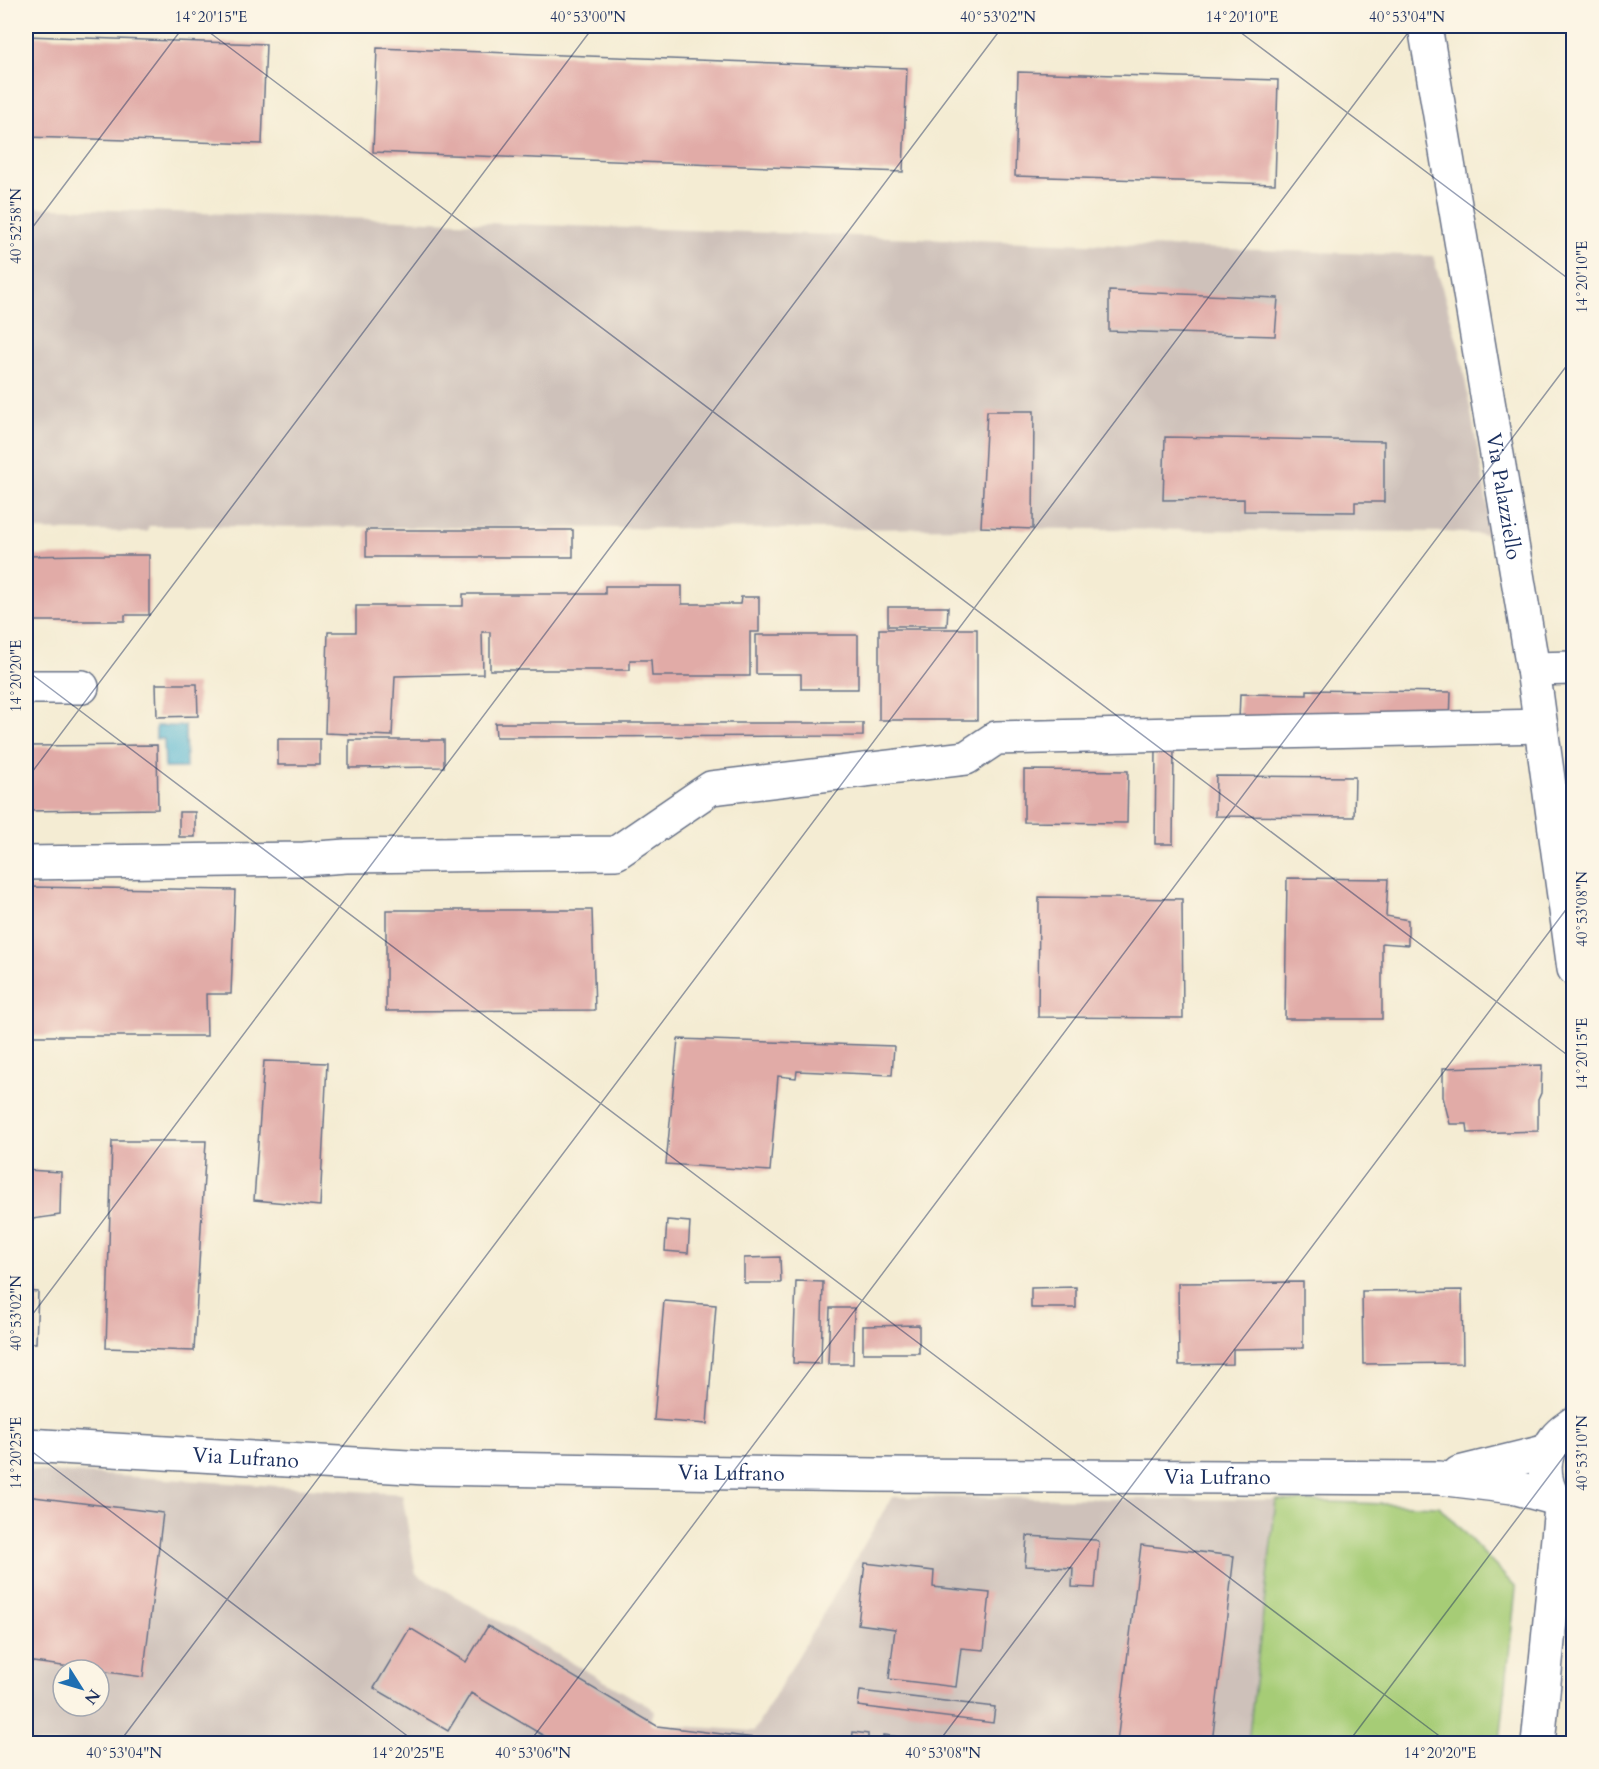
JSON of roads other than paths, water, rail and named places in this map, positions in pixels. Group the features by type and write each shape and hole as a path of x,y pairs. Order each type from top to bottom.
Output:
{"street":[{"name":"Via Palazziello","path":"1425,26 1533,669 1574,969"},
{"path":"1533,669 1574,668"},
{"path":"26,687 82,687"},
{"path":"26,863 616,853 711,788 966,758 996,738 1540,726"},
{"path":"1538,1743 1563,1507 1547,1483 1545,1467 1561,1436 1574,1395"},
{"name":"Via Lufrano","path":"1438,1478 1561,1436"},
{"name":"Via Lufrano","path":"26,1445 426,1468 875,1475 1438,1478 1513,1486 1563,1507"}],"water":[{"path":"156,726 185,726 186,768 165,768 164,739 156,739"}]}
